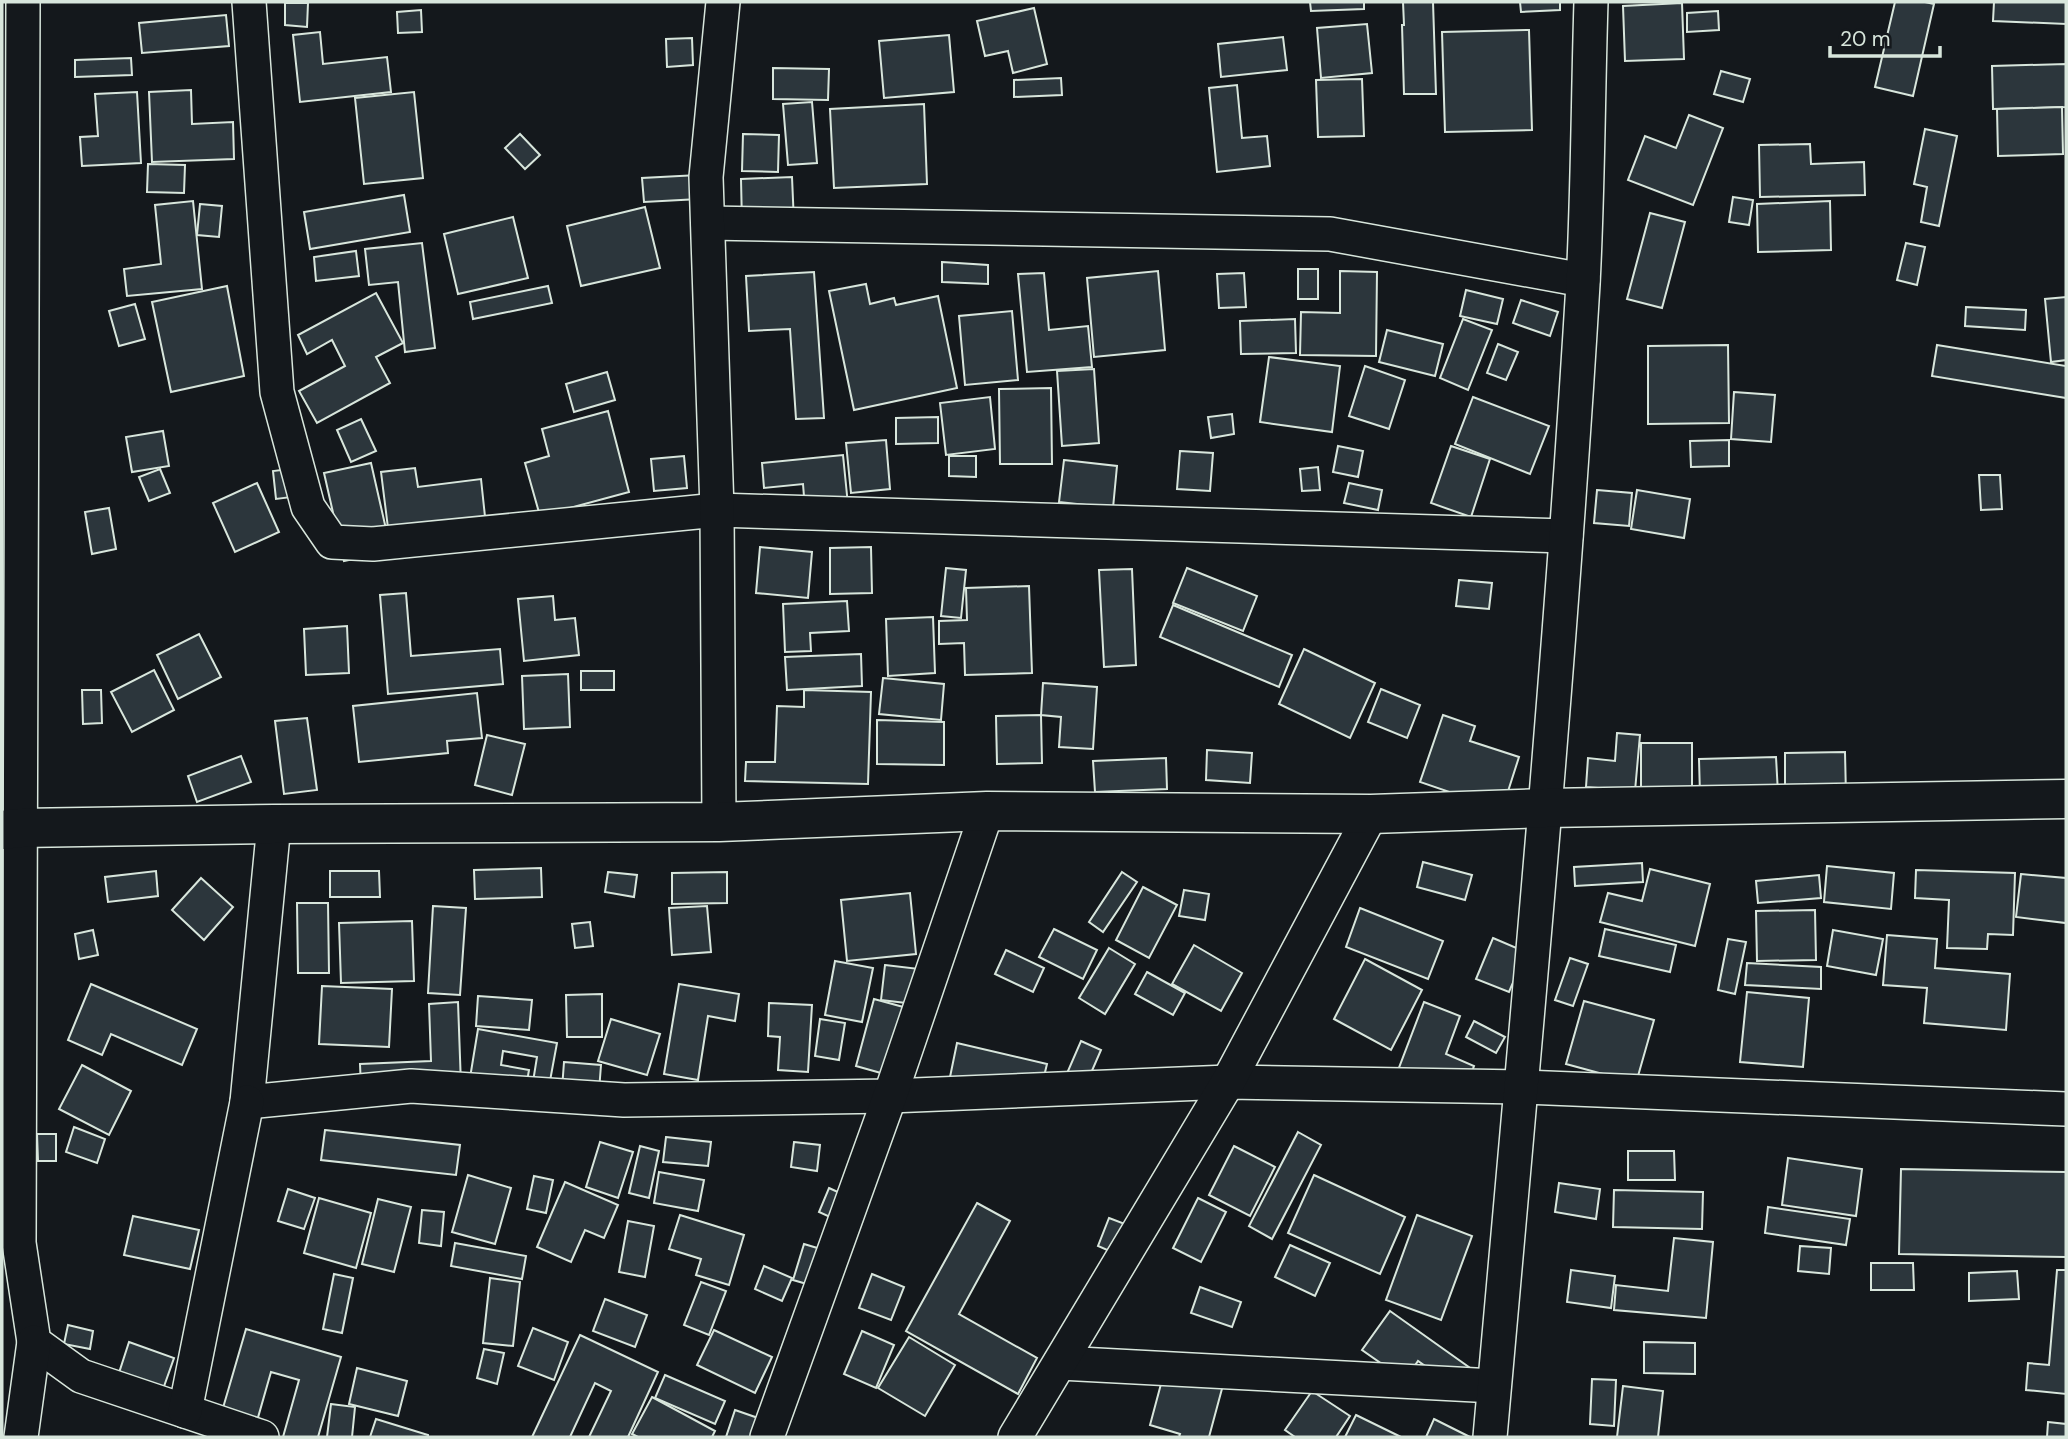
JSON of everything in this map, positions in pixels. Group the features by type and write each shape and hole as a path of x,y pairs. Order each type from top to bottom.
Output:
{"street":[{"path":"21,1437 34,1342 11,1184 11,829 23,2"},
{"path":"249,2 277,392 308,507 332,542 373,544 717,510 1566,536"},
{"path":"719,822 717,510 706,177 723,2"},
{"path":"1490,1437 1546,808 1566,536 1583,280 1591,2"},
{"path":"708,223 1330,234 1583,280"},
{"path":"11,829 274,824 719,822 987,811 1371,814 1546,808 2066,799"},
{"path":"767,1437 890,1096 987,811"},
{"path":"1015,1437 1228,1082 1371,814"},
{"path":"185,1411 247,1102 274,824"},
{"path":"247,1102 411,1086 624,1100 890,1096 1228,1082 1521,1087 2066,1109"},
{"path":"34,1342 80,1376 262,1437"},
{"path":"1060,1363 1494,1386"}],"building":[{"path":"1310,2 1364,2 1364,9 1311,11"},
{"path":"1403,2 1433,2 1436,94 1404,94"},
{"path":"1520,2 1560,2 1560,10 1521,12"},
{"path":"1895,2 1934,4 1913,96 1875,87"},
{"path":"1994,2 2066,2 2066,24 1993,21"},
{"path":"285,3 308,3 307,27 285,25"},
{"path":"1682,3 1684,59 1625,61 1623,6"},
{"path":"1034,8 1047,64 1013,73 1008,51 985,56 977,21"},
{"path":"421,10 422,32 398,33 397,12"},
{"path":"1718,11 1719,30 1687,32 1687,13"},
{"path":"226,15 229,46 142,53 139,23"},
{"path":"1367,24 1372,73 1321,78 1317,28"},
{"path":"1529,30 1532,130 1445,132 1442,32"},
{"path":"320,32 323,64 387,57 391,92 300,102 293,35"},
{"path":"949,35 954,92 884,98 879,41"},
{"path":"1283,37 1287,70 1221,77 1218,44"},
{"path":"692,38 693,65 667,67 666,39"},
{"path":"131,58 132,75 75,77 75,60"},
{"path":"2066,64 2066,107 1993,109 1992,66"},
{"path":"773,68 829,69 828,100 773,99"},
{"path":"1721,71 1750,79 1743,102 1714,94"},
{"path":"1061,78 1062,95 1014,97 1014,80"},
{"path":"1362,79 1364,136 1318,137 1316,80"},
{"path":"1237,85 1242,138 1267,136 1270,166 1217,172 1209,88"},
{"path":"191,90 192,124 233,122 234,159 152,162 149,92"},
{"path":"137,92 141,163 82,166 80,137 98,136 95,94"},
{"path":"414,92 423,178 364,184 355,98"},
{"path":"812,102 817,163 788,165 783,104"},
{"path":"924,104 927,184 834,188 830,109"},
{"path":"2062,107 2063,154 1998,156 1997,109"},
{"path":"1689,115 1723,128 1693,205 1628,180 1645,136 1676,148"},
{"path":"1925,129 1957,136 1939,226 1921,222 1927,187 1914,184"},
{"path":"520,134 540,155 525,169 505,148"},
{"path":"743,134 779,135 778,172 742,171"},
{"path":"1810,144 1811,164 1864,162 1865,195 1760,197 1759,145"},
{"path":"148,164 185,165 184,193 147,192"},
{"path":"698,175 699,199 644,202 642,178"},
{"path":"792,177 794,223 742,224 741,179"},
{"path":"404,195 410,232 310,249 304,212"},
{"path":"1733,197 1753,200 1749,225 1729,222"},
{"path":"193,201 202,289 127,296 124,269 161,264 155,205"},
{"path":"1830,201 1831,250 1758,252 1757,204"},
{"path":"200,204 222,206 219,237 197,235"},
{"path":"645,207 660,268 581,286 567,226"},
{"path":"1650,213 1685,222 1662,308 1627,299"},
{"path":"513,217 528,278 458,294 444,234"},
{"path":"422,243 435,348 405,352 398,282 369,285 365,249"},
{"path":"1906,243 1925,247 1917,285 1897,280"},
{"path":"356,251 359,276 316,281 314,257"},
{"path":"942,262 988,265 988,284 942,282"},
{"path":"1298,269 1318,269 1318,299 1298,299"},
{"path":"1158,271 1165,350 1094,357 1087,278"},
{"path":"1340,271 1377,272 1376,356 1300,355 1301,312 1340,313"},
{"path":"814,272 824,418 796,419 790,329 749,331 746,276"},
{"path":"1044,273 1049,330 1088,326 1092,367 1027,372 1018,274"},
{"path":"1244,273 1246,307 1219,308 1217,274"},
{"path":"866,284 870,304 894,298 896,305 938,296 957,388 854,410 829,291"},
{"path":"227,286 244,376 171,392 152,302"},
{"path":"548,286 552,303 473,319 470,302"},
{"path":"1466,290 1503,299 1497,324 1460,316"},
{"path":"376,293 403,343 376,357 390,383 317,423 299,391 345,366 332,340 307,354 298,335"},
{"path":"2066,297 2066,360 2051,362 2045,299"},
{"path":"1521,300 1558,312 1550,336 1513,323"},
{"path":"135,304 145,339 119,346 109,311"},
{"path":"1966,307 2026,310 2025,330 1965,326"},
{"path":"1012,311 1018,380 965,385 959,316"},
{"path":"1295,319 1296,353 1241,354 1240,321"},
{"path":"1463,319 1492,330 1468,390 1440,378"},
{"path":"1387,330 1443,344 1435,376 1379,362"},
{"path":"1498,344 1518,352 1506,380 1487,373"},
{"path":"1728,345 1729,423 1648,424 1648,346"},
{"path":"1937,345 2066,366 2066,398 1932,376"},
{"path":"1269,357 1340,366 1332,432 1260,422"},
{"path":"1365,366 1405,380 1389,429 1349,416"},
{"path":"1094,369 1099,443 1062,446 1057,371"},
{"path":"607,372 615,400 574,412 566,384"},
{"path":"1051,388 1052,464 1000,464 999,389"},
{"path":"1734,392 1775,395 1771,442 1731,439"},
{"path":"990,397 995,449 946,455 940,403"},
{"path":"1473,397 1549,426 1530,474 1455,444"},
{"path":"608,411 629,492 540,516 525,463 549,456 542,429"},
{"path":"1232,414 1234,434 1211,438 1208,417"},
{"path":"938,417 938,443 896,444 896,418"},
{"path":"361,419 376,451 351,462 337,430"},
{"path":"163,431 169,466 132,472 126,437"},
{"path":"886,440 890,489 851,493 846,443"},
{"path":"1729,440 1729,466 1691,467 1690,441"},
{"path":"1338,446 1363,451 1358,477 1333,472"},
{"path":"1451,446 1490,459 1471,517 1431,503"},
{"path":"1180,451 1213,453 1210,491 1177,489"},
{"path":"843,455 848,505 805,509 803,484 764,488 762,463"},
{"path":"684,456 687,488 654,491 651,459"},
{"path":"949,456 976,456 976,477 949,476"},
{"path":"1064,460 1117,466 1113,508 1059,502"},
{"path":"371,463 391,551 344,561 324,473"},
{"path":"1318,467 1320,490 1302,491 1300,469"},
{"path":"415,468 418,487 481,479 486,526 388,528 381,472"},
{"path":"160,469 170,493 149,501 139,477"},
{"path":"289,469 292,497 276,499 273,471"},
{"path":"1979,475 2000,475 2002,509 1981,510"},
{"path":"257,483 279,532 235,552 213,503"},
{"path":"1349,483 1382,490 1378,510 1344,503"},
{"path":"1597,490 1632,493 1629,526 1594,523"},
{"path":"1637,490 1690,499 1684,538 1631,529"},
{"path":"109,508 116,549 92,554 85,512"},
{"path":"760,547 812,552 808,598 756,593"},
{"path":"871,547 872,593 830,594 830,548"},
{"path":"946,568 966,570 961,618 941,616"},
{"path":"1187,568 1257,596 1243,631 1173,603"},
{"path":"1132,569 1136,665 1104,667 1099,570"},
{"path":"1459,580 1492,583 1489,609 1456,606"},
{"path":"1029,586 1032,673 965,675 964,643 939,644 939,621 967,620 966,588"},
{"path":"406,593 411,656 500,649 503,684 388,694 380,595"},
{"path":"553,596 555,620 575,618 579,655 524,661 518,599"},
{"path":"847,601 849,631 810,633 811,651 785,652 783,604"},
{"path":"1173,605 1292,655 1279,687 1160,637"},
{"path":"933,617 935,673 888,676 886,619"},
{"path":"347,626 349,673 306,675 304,629"},
{"path":"199,634 221,677 178,699 157,655"},
{"path":"1304,649 1375,683 1350,738 1279,704"},
{"path":"861,654 862,686 787,690 785,657"},
{"path":"154,670 174,710 132,732 111,692"},
{"path":"581,671 614,671 614,690 581,690"},
{"path":"568,674 570,727 524,729 522,676"},
{"path":"883,678 944,684 941,720 879,714"},
{"path":"1043,683 1097,687 1093,749 1059,747 1061,717 1041,715"},
{"path":"1381,689 1420,705 1407,738 1368,722"},
{"path":"82,690 101,690 102,723 83,724"},
{"path":"804,690 871,692 868,784 745,781 746,762 775,762 777,706 804,707"},
{"path":"477,693 482,738 447,741 448,753 359,762 353,706"},
{"path":"1041,715 1042,763 997,764 996,716"},
{"path":"1443,715 1475,726 1470,741 1519,757 1502,810 1420,782"},
{"path":"307,718 317,790 284,794 275,721"},
{"path":"877,720 944,722 944,765 877,764"},
{"path":"1617,733 1640,735 1635,791 1586,787 1588,758 1615,761"},
{"path":"487,735 525,744 512,795 475,785"},
{"path":"1641,743 1692,743 1692,799 1641,799"},
{"path":"1207,750 1252,753 1250,783 1206,780"},
{"path":"1845,752 1846,796 1785,796 1785,753"},
{"path":"241,756 251,782 197,802 188,776"},
{"path":"1776,757 1778,793 1700,795 1699,759"},
{"path":"1166,758 1167,789 1095,792 1093,761"},
{"path":"1423,862 1472,875 1465,900 1417,887"},
{"path":"1642,863 1643,882 1575,886 1574,867"},
{"path":"1827,866 1894,873 1891,909 1824,902"},
{"path":"541,868 542,897 475,899 474,870"},
{"path":"1650,869 1710,884 1695,946 1600,922 1608,893 1642,901"},
{"path":"1916,870 2015,873 2013,935 1988,934 1987,949 1947,948 1949,900 1915,898"},
{"path":"156,871 158,896 108,902 105,877"},
{"path":"330,871 379,871 380,897 330,897"},
{"path":"608,872 637,875 634,897 605,892"},
{"path":"727,872 727,903 672,904 672,873"},
{"path":"1122,872 1137,882 1103,932 1089,922"},
{"path":"2021,874 2066,878 2066,923 2016,917"},
{"path":"1819,875 1821,898 1758,903 1756,881"},
{"path":"201,878 233,907 204,940 172,910"},
{"path":"1143,887 1177,905 1149,958 1116,940"},
{"path":"1184,890 1209,894 1205,920 1179,916"},
{"path":"910,893 916,954 847,961 841,900"},
{"path":"297,903 328,903 329,973 298,973"},
{"path":"433,906 466,908 460,995 428,993"},
{"path":"707,906 711,952 672,955 669,908"},
{"path":"1360,908 1443,941 1428,979 1346,947"},
{"path":"1815,910 1816,960 1757,961 1756,911"},
{"path":"412,921 414,981 341,983 339,923"},
{"path":"590,922 593,946 575,948 572,924"},
{"path":"1054,929 1097,950 1083,979 1039,957"},
{"path":"1605,929 1676,945 1670,972 1599,956"},
{"path":"93,930 98,955 79,959 75,934"},
{"path":"1833,930 1883,939 1876,975 1827,966"},
{"path":"1887,935 1937,939 1935,968 2010,974 2006,1030 1924,1023 1927,988 1883,985"},
{"path":"1493,938 1526,952 1509,992 1476,979"},
{"path":"1728,939 1746,942 1735,994 1718,990"},
{"path":"1194,945 1242,973 1221,1011 1172,984"},
{"path":"1109,948 1135,964 1105,1014 1079,998"},
{"path":"1006,950 1044,968 1033,992 995,974"},
{"path":"1570,958 1588,964 1573,1006 1555,1000"},
{"path":"1365,959 1422,990 1391,1050 1334,1019"},
{"path":"835,961 873,968 862,1022 825,1015"},
{"path":"1747,963 1821,967 1821,989 1745,985"},
{"path":"885,965 928,970 923,1005 881,1000"},
{"path":"1147,972 1185,993 1173,1015 1135,994"},
{"path":"91,984 197,1029 182,1065 111,1034 102,1055 68,1040"},
{"path":"679,984 739,994 735,1021 708,1016 698,1080 664,1074"},
{"path":"322,986 392,989 389,1047 319,1044"},
{"path":"1747,992 1809,998 1803,1067 1740,1062"},
{"path":"602,994 602,1037 567,1037 566,995"},
{"path":"478,996 532,1000 529,1030 476,1026"},
{"path":"874,999 907,1008 888,1075 856,1066"},
{"path":"1584,1001 1654,1020 1636,1083 1566,1064"},
{"path":"458,1002 461,1085 361,1088 360,1064 431,1061 429,1004"},
{"path":"1424,1002 1460,1016 1446,1054 1474,1066 1462,1098 1397,1073"},
{"path":"769,1003 812,1005 808,1072 778,1070 780,1037 768,1036"},
{"path":"611,1019 660,1034 647,1075 598,1061"},
{"path":"820,1019 845,1023 839,1060 815,1056"},
{"path":"1474,1021 1505,1037 1496,1053 1466,1037"},
{"path":"478,1029 557,1043 547,1097 531,1094 537,1057 503,1051 501,1065 529,1070 525,1093 469,1084"},
{"path":"1081,1041 1101,1050 1078,1103 1058,1094"},
{"path":"957,1043 1047,1064 1039,1097 950,1077"},
{"path":"564,1062 601,1065 599,1091 562,1089"},
{"path":"82,1065 131,1091 109,1135 59,1109"},
{"path":"74,1127 105,1139 97,1163 66,1152"},
{"path":"325,1130 460,1145 456,1175 321,1160"},
{"path":"1298,1132 1321,1145 1272,1239 1249,1226"},
{"path":"37,1134 56,1134 56,1161 38,1161"},
{"path":"666,1137 711,1142 708,1166 663,1162"},
{"path":"600,1142 633,1152 618,1198 586,1187"},
{"path":"794,1142 820,1145 817,1171 791,1167"},
{"path":"640,1146 659,1151 649,1198 629,1193"},
{"path":"1234,1146 1275,1167 1250,1216 1209,1195"},
{"path":"1628,1151 1674,1151 1675,1180 1628,1180"},
{"path":"1788,1158 1862,1169 1856,1216 1782,1205"},
{"path":"1901,1169 2066,1172 2066,1257 1899,1254"},
{"path":"659,1172 704,1180 698,1211 654,1203"},
{"path":"468,1175 511,1188 495,1244 452,1232"},
{"path":"1314,1175 1405,1217 1380,1274 1288,1233"},
{"path":"534,1176 553,1180 546,1213 527,1209"},
{"path":"565,1182 618,1205 604,1238 585,1230 571,1262 537,1247"},
{"path":"1559,1183 1600,1189 1596,1219 1555,1212"},
{"path":"829,1188 851,1198 841,1222 819,1212"},
{"path":"288,1189 315,1198 304,1229 278,1221"},
{"path":"1614,1190 1703,1192 1702,1229 1613,1227"},
{"path":"319,1198 371,1213 356,1268 304,1253"},
{"path":"1198,1198 1226,1212 1201,1262 1173,1248"},
{"path":"378,1199 411,1207 394,1272 362,1264"},
{"path":"977,1203 1010,1221 959,1314 1037,1358 1018,1394 906,1331"},
{"path":"1768,1207 1850,1219 1846,1245 1765,1233"},
{"path":"422,1210 444,1212 441,1246 419,1243"},
{"path":"680,1215 744,1235 729,1285 696,1275 701,1259 669,1249"},
{"path":"1417,1215 1472,1236 1441,1320 1386,1300"},
{"path":"133,1216 199,1230 190,1269 124,1255"},
{"path":"1109,1218 1125,1224 1114,1253 1098,1246"},
{"path":"628,1221 654,1226 645,1277 619,1272"},
{"path":"1674,1238 1713,1242 1706,1318 1614,1310 1616,1285 1668,1291"},
{"path":"455,1243 526,1256 522,1279 451,1266"},
{"path":"804,1244 834,1253 824,1289 793,1280"},
{"path":"1290,1245 1330,1263 1315,1296 1275,1277"},
{"path":"1800,1246 1831,1248 1829,1274 1798,1271"},
{"path":"1871,1263 1913,1263 1914,1290 1871,1290"},
{"path":"764,1266 792,1278 782,1301 755,1289"},
{"path":"1571,1270 1615,1276 1611,1308 1567,1302"},
{"path":"2057,1270 2066,1270 2066,1394 2026,1390 2028,1363 2049,1365"},
{"path":"2017,1271 2019,1299 1969,1301 1969,1273"},
{"path":"334,1274 353,1278 342,1333 323,1329"},
{"path":"872,1274 904,1287 891,1320 859,1308"},
{"path":"490,1278 520,1282 513,1346 483,1343"},
{"path":"701,1282 726,1291 709,1335 684,1325"},
{"path":"1200,1287 1241,1302 1232,1327 1191,1313"},
{"path":"605,1299 647,1315 635,1347 593,1331"},
{"path":"1390,1311 1480,1375 1466,1395 1418,1361 1405,1380 1362,1350"},
{"path":"68,1325 93,1331 90,1349 64,1344"},
{"path":"533,1328 568,1342 554,1380 518,1366"},
{"path":"246,1329 341,1357 318,1437 283,1437 299,1380 271,1372 253,1435 218,1425"},
{"path":"714,1330 772,1357 755,1393 697,1365"},
{"path":"862,1331 894,1345 876,1388 844,1374"},
{"path":"580,1335 658,1372 628,1437 589,1437 611,1391 595,1383 570,1437 532,1437"},
{"path":"909,1337 955,1365 925,1416 878,1388"},
{"path":"129,1342 174,1358 162,1392 118,1376"},
{"path":"1644,1342 1695,1343 1695,1374 1644,1373"},
{"path":"484,1349 504,1353 497,1384 477,1378"},
{"path":"357,1368 407,1381 398,1416 349,1404"},
{"path":"1165,1369 1223,1385 1209,1437 1179,1437 1180,1434 1150,1425"},
{"path":"665,1375 725,1401 715,1424 655,1398"},
{"path":"1592,1379 1616,1380 1614,1426 1590,1424"},
{"path":"1623,1386 1663,1391 1658,1437 1617,1437"},
{"path":"1312,1391 1350,1416 1336,1437 1295,1437 1285,1430"},
{"path":"652,1397 715,1431 712,1437 638,1437 632,1434"},
{"path":"331,1404 355,1407 352,1437 327,1437"},
{"path":"735,1410 758,1418 752,1437 726,1437"},
{"path":"1356,1415 1401,1437 1345,1437"},
{"path":"376,1419 428,1435 428,1437 370,1437"},
{"path":"1434,1419 1470,1437 1426,1437"},
{"path":"2048,1422 2066,1424 2066,1437 2047,1437"}]}
